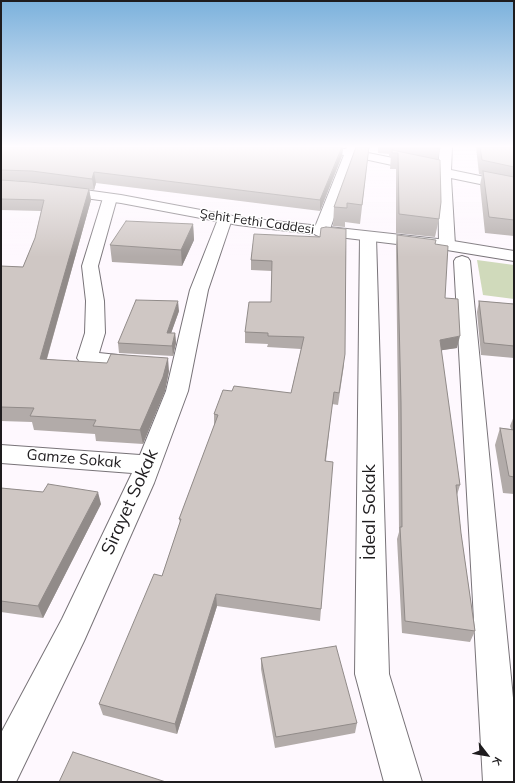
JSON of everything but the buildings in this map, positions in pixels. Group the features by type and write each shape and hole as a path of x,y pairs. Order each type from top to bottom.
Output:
{"street":[{"path":"321,232 339,184"},
{"path":"445,184 454,253 502,782"},
{"path":"497,184 514,187"},
{"name":"Şehit Fethi Caddesi","path":"1,185 34,187 110,198 225,219 368,237 454,253 514,256"},
{"path":"110,198 90,266 95,301 94,333 87,358 168,364"},
{"name":"Sirayet Sokak","path":"1,772 72,630 147,465 177,391 168,364 200,290 225,219"},
{"name":"İdeal Sokak","path":"368,237 372,674 403,782"},
{"name":"Gamze Sokak","path":"1,454 147,465"}],"green space":[{"path":"477,260 514,265 514,299 483,295"}]}
